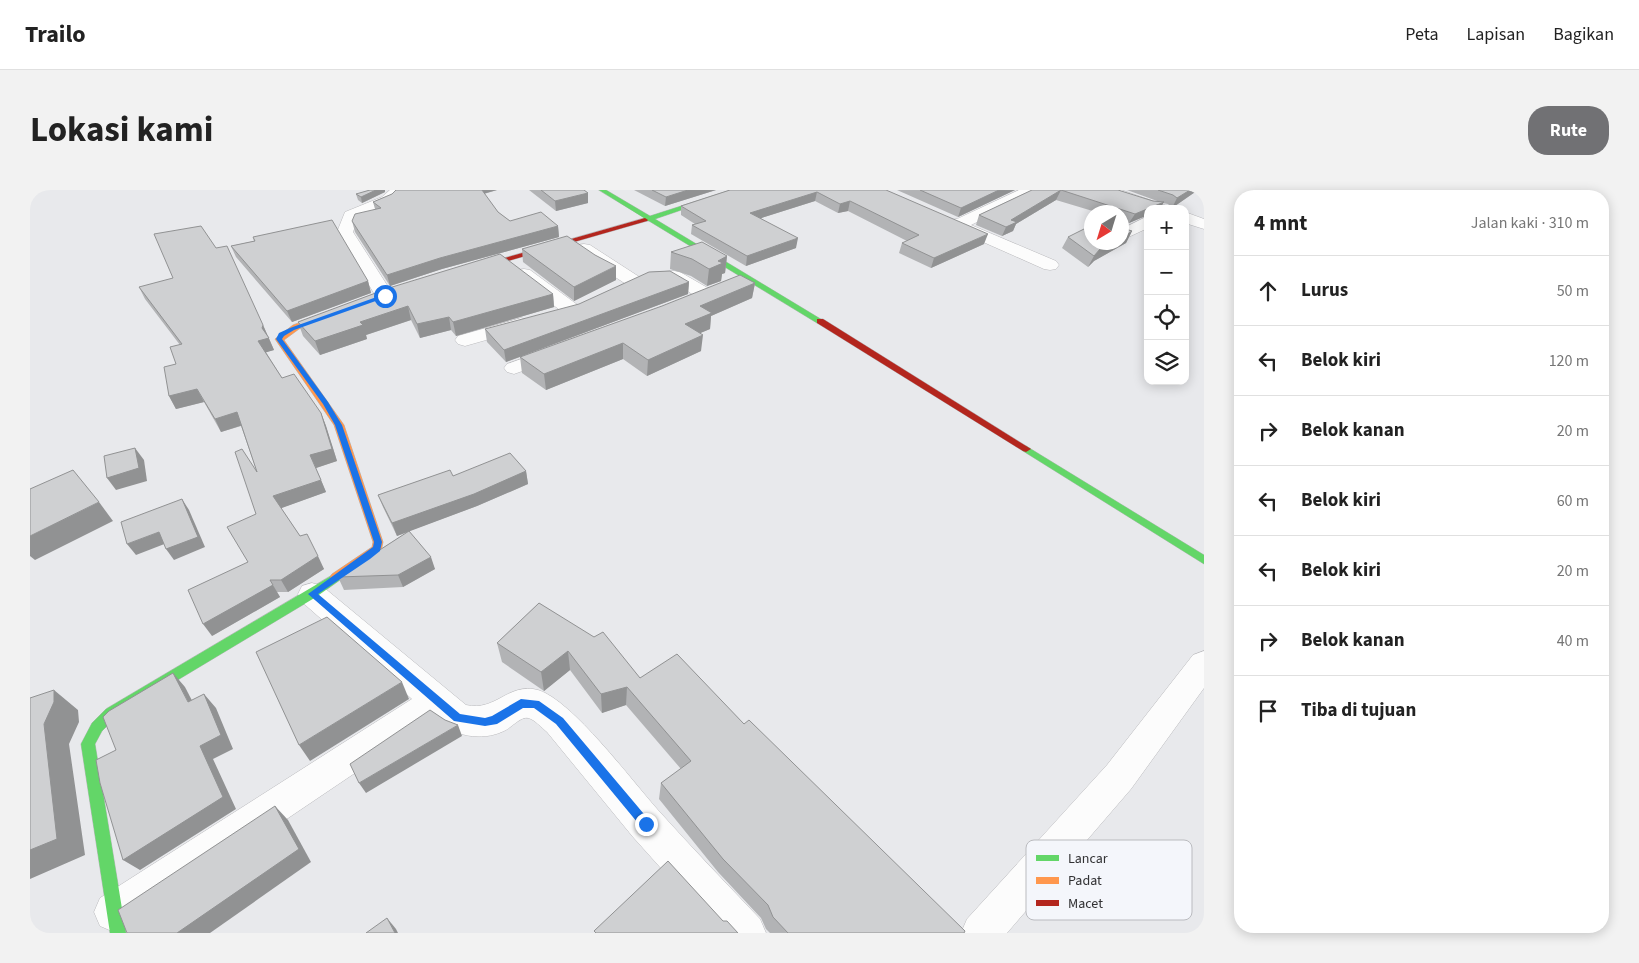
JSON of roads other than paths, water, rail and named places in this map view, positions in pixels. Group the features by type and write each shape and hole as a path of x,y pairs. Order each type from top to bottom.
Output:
{"street":[{"path":"385,296 346,232 351,215 392,198 398,192 397,190"},
{"path":"602,190 648,219 749,277 1204,560"},
{"path":"458,272 648,219 737,190"},
{"path":"958,225 1031,190"},
{"path":"1106,190 1150,205"},
{"path":"942,218 1050,265"},
{"path":"1189,218 1204,224"},
{"path":"1129,231 1144,223"},
{"path":"570,241 627,285 656,276 670,275 679,278 706,294"},
{"path":"505,259 580,307 542,319 521,344 514,368"},
{"path":"680,305 749,277"},
{"path":"348,309 292,329 281,334 279,339 339,425 378,542 377,548 367,557 312,594 110,713 91,733 88,744 116,922 437,700"},
{"path":"465,340 575,345"},
{"path":"312,594 457,718 474,722 493,720 521,703 536,704 559,721 646,824 746,933"},
{"path":"1063,840 1119,777 1204,664"},
{"path":"981,933 1026,882"}]}
